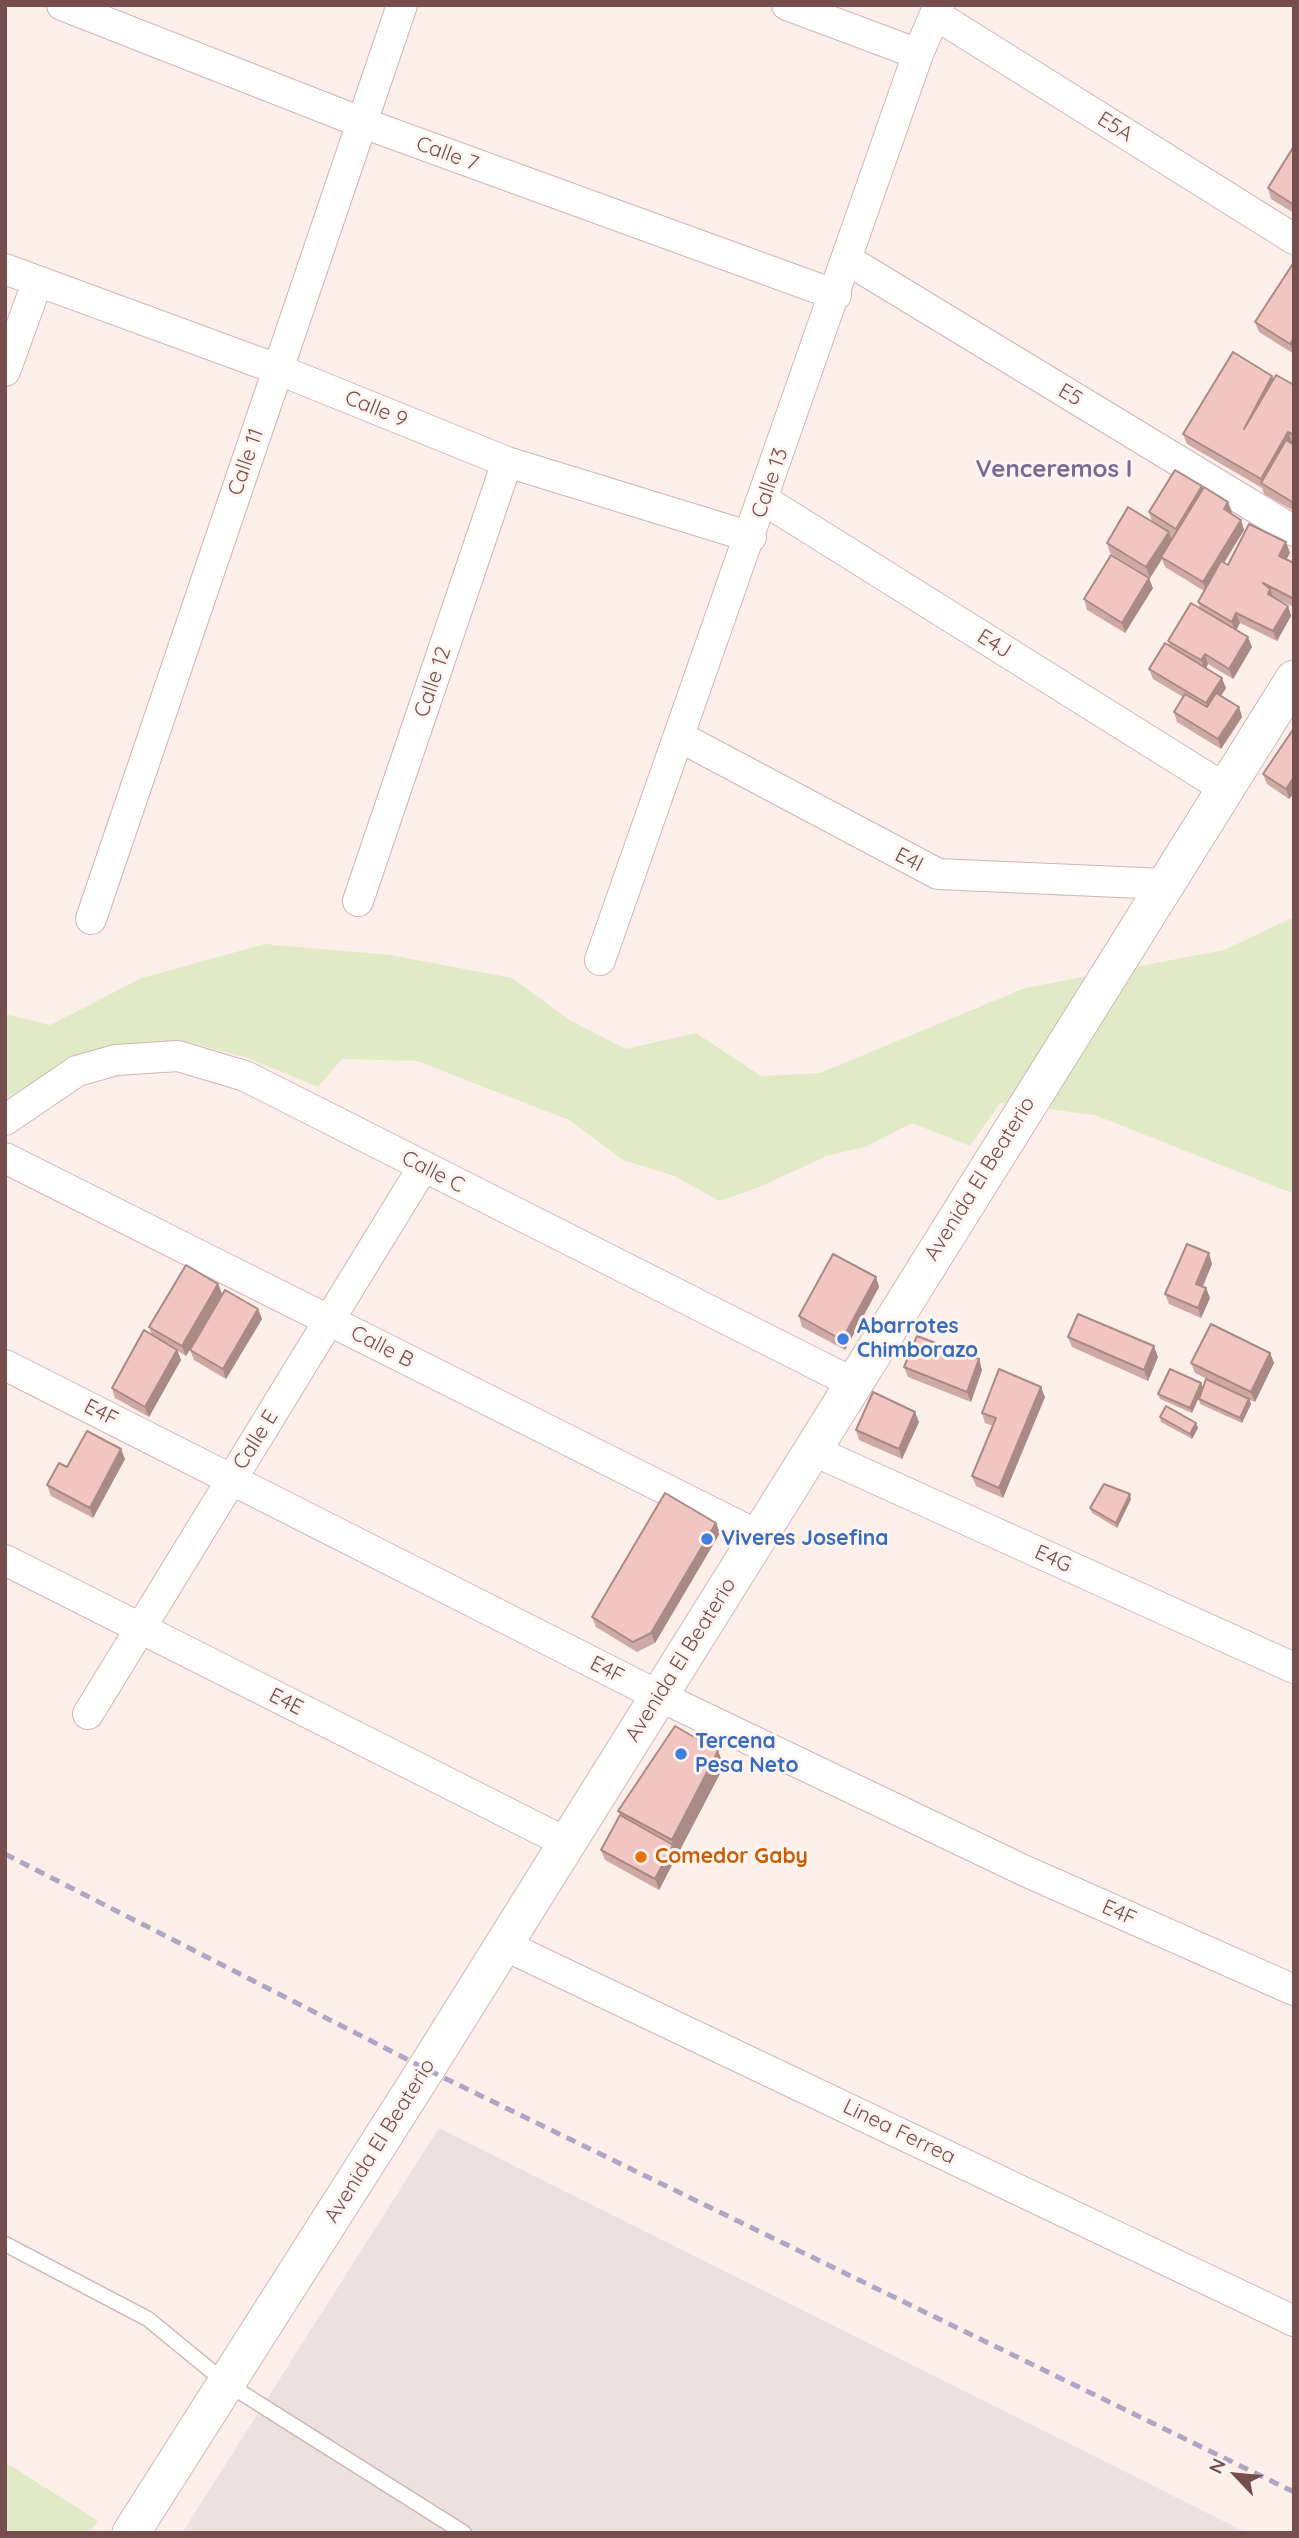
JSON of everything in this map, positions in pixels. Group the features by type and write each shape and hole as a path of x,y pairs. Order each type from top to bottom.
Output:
{"street":[{"name":"Calle 7","path":"62,5 363,123 836,295"},
{"name":"Calle 11","path":"91,919 402,5"},
{"path":"787,5 918,54"},
{"name":"Calle 13","path":"600,960 836,295 846,259 918,54 937,10"},
{"name":"E5A","path":"937,10 1294,239"},
{"name":"E5","path":"846,259 1294,531"},
{"name":"Calle 9","path":"5,269 277,369 507,462 751,537"},
{"path":"5,371 37,283"},
{"name":"Calle 12","path":"358,901 507,462"},
{"name":"E4J","path":"764,500 1224,788"},
{"name":"Avenida El Beaterio","path":"131,2533 504,1945 1294,679"},
{"name":"E4I","path":"680,737 937,874 1165,884"},
{"name":"Calle C","path":"5,1120 77,1071 116,1060 178,1056 245,1076 853,1383"},
{"name":"Calle B","path":"5,1158 759,1536"},
{"name":"Calle E","path":"88,1714 424,1167"},
{"name":"E4F","path":"5,1365 659,1696 1023,1870 1294,1990"},
{"name":"E4G","path":"812,1450 1294,1668"},
{"name":"E4E","path":"5,1560 567,1843"},
{"name":"Linea Ferrea","path":"504,1945 1294,2321"}],"lane":[{"path":"5,2244 148,2319 226,2383 464,2533"}],"shaded area":[{"path":"439,2128 1247,2533 182,2533"}],"green space":[{"path":"1294,917 1294,1194 1095,1115 1000,1103 970,1146 912,1123 865,1147 829,1155 759,1187 720,1201 674,1176 623,1160 569,1120 417,1061 342,1059 318,1087 248,1058 179,1040 125,1044 74,1057 5,1099 5,1014 50,1025 142,978 265,944 390,955 512,978 571,1021 626,1049 696,1033 761,1076 820,1073 1025,988 1224,950"},
{"path":"5,2462 98,2521 89,2533 5,2533"}],"building":[{"path":"1294,146 1294,205 1268,188"},
{"path":"1294,262 1294,338 1290,344 1255,322"},
{"path":"1233,352 1272,376 1244,429 1276,375 1294,385 1294,435 1288,432 1261,479 1183,434"},
{"path":"1286,440 1294,445 1294,503 1261,483"},
{"path":"1175,470 1202,486 1176,529 1149,512"},
{"path":"1204,487 1228,502 1224,509 1241,520 1203,582 1161,557"},
{"path":"1128,507 1169,532 1146,567 1107,543"},
{"path":"1249,524 1286,542 1279,556 1294,563 1294,599 1263,583 1270,589 1268,594 1288,606 1273,631 1236,613 1232,622 1198,602 1221,561 1228,565"},
{"path":"1111,555 1149,578 1122,623 1084,599"},
{"path":"1191,603 1248,637 1229,669 1205,654 1201,660 1168,641"},
{"path":"1165,643 1222,678 1206,703 1149,669"},
{"path":"1216,693 1239,707 1218,739 1174,712 1185,694 1207,707"},
{"path":"1294,728 1294,777 1286,789 1263,774"},
{"path":"1187,1244 1209,1253 1196,1284 1206,1288 1198,1308 1165,1294"},
{"path":"833,1254 876,1277 842,1340 799,1316"},
{"path":"186,1265 218,1284 182,1346 149,1327"},
{"path":"225,1290 258,1309 223,1369 190,1350"},
{"path":"1078,1314 1154,1346 1144,1370 1068,1337"},
{"path":"1211,1324 1270,1353 1251,1392 1191,1363"},
{"path":"144,1330 177,1350 145,1407 112,1388"},
{"path":"917,1336 979,1359 967,1392 904,1367"},
{"path":"999,1369 1041,1387 999,1488 972,1476 996,1418 982,1413"},
{"path":"1170,1369 1201,1383 1190,1408 1158,1394"},
{"path":"1206,1379 1249,1399 1240,1418 1199,1399"},
{"path":"873,1392 915,1412 899,1449 856,1430"},
{"path":"1166,1406 1196,1423 1190,1434 1160,1417"},
{"path":"87,1431 121,1449 90,1508 47,1485 59,1463 67,1467"},
{"path":"1104,1484 1130,1494 1116,1523 1090,1508"},
{"path":"665,1493 716,1523 651,1633 633,1642 592,1617"},
{"path":"675,1726 718,1751 672,1840 618,1811"},
{"name":"Comedor Gaby","path":"620,1815 673,1845 655,1879 601,1850"}],"railway":[{"path":"5,1854 426,2069 1294,2492"}],"place":[{"name":"Abarrotes Chimborazo","path":"843,1339"},
{"name":"Viveres Josefina","path":"707,1539"},
{"name":"Tercena Pesa Neto","path":"681,1754"},
{"name":"Comedor Gaby","path":"641,1857"}],"district":[{"name":"Venceremos I","path":"1054,470"}]}
